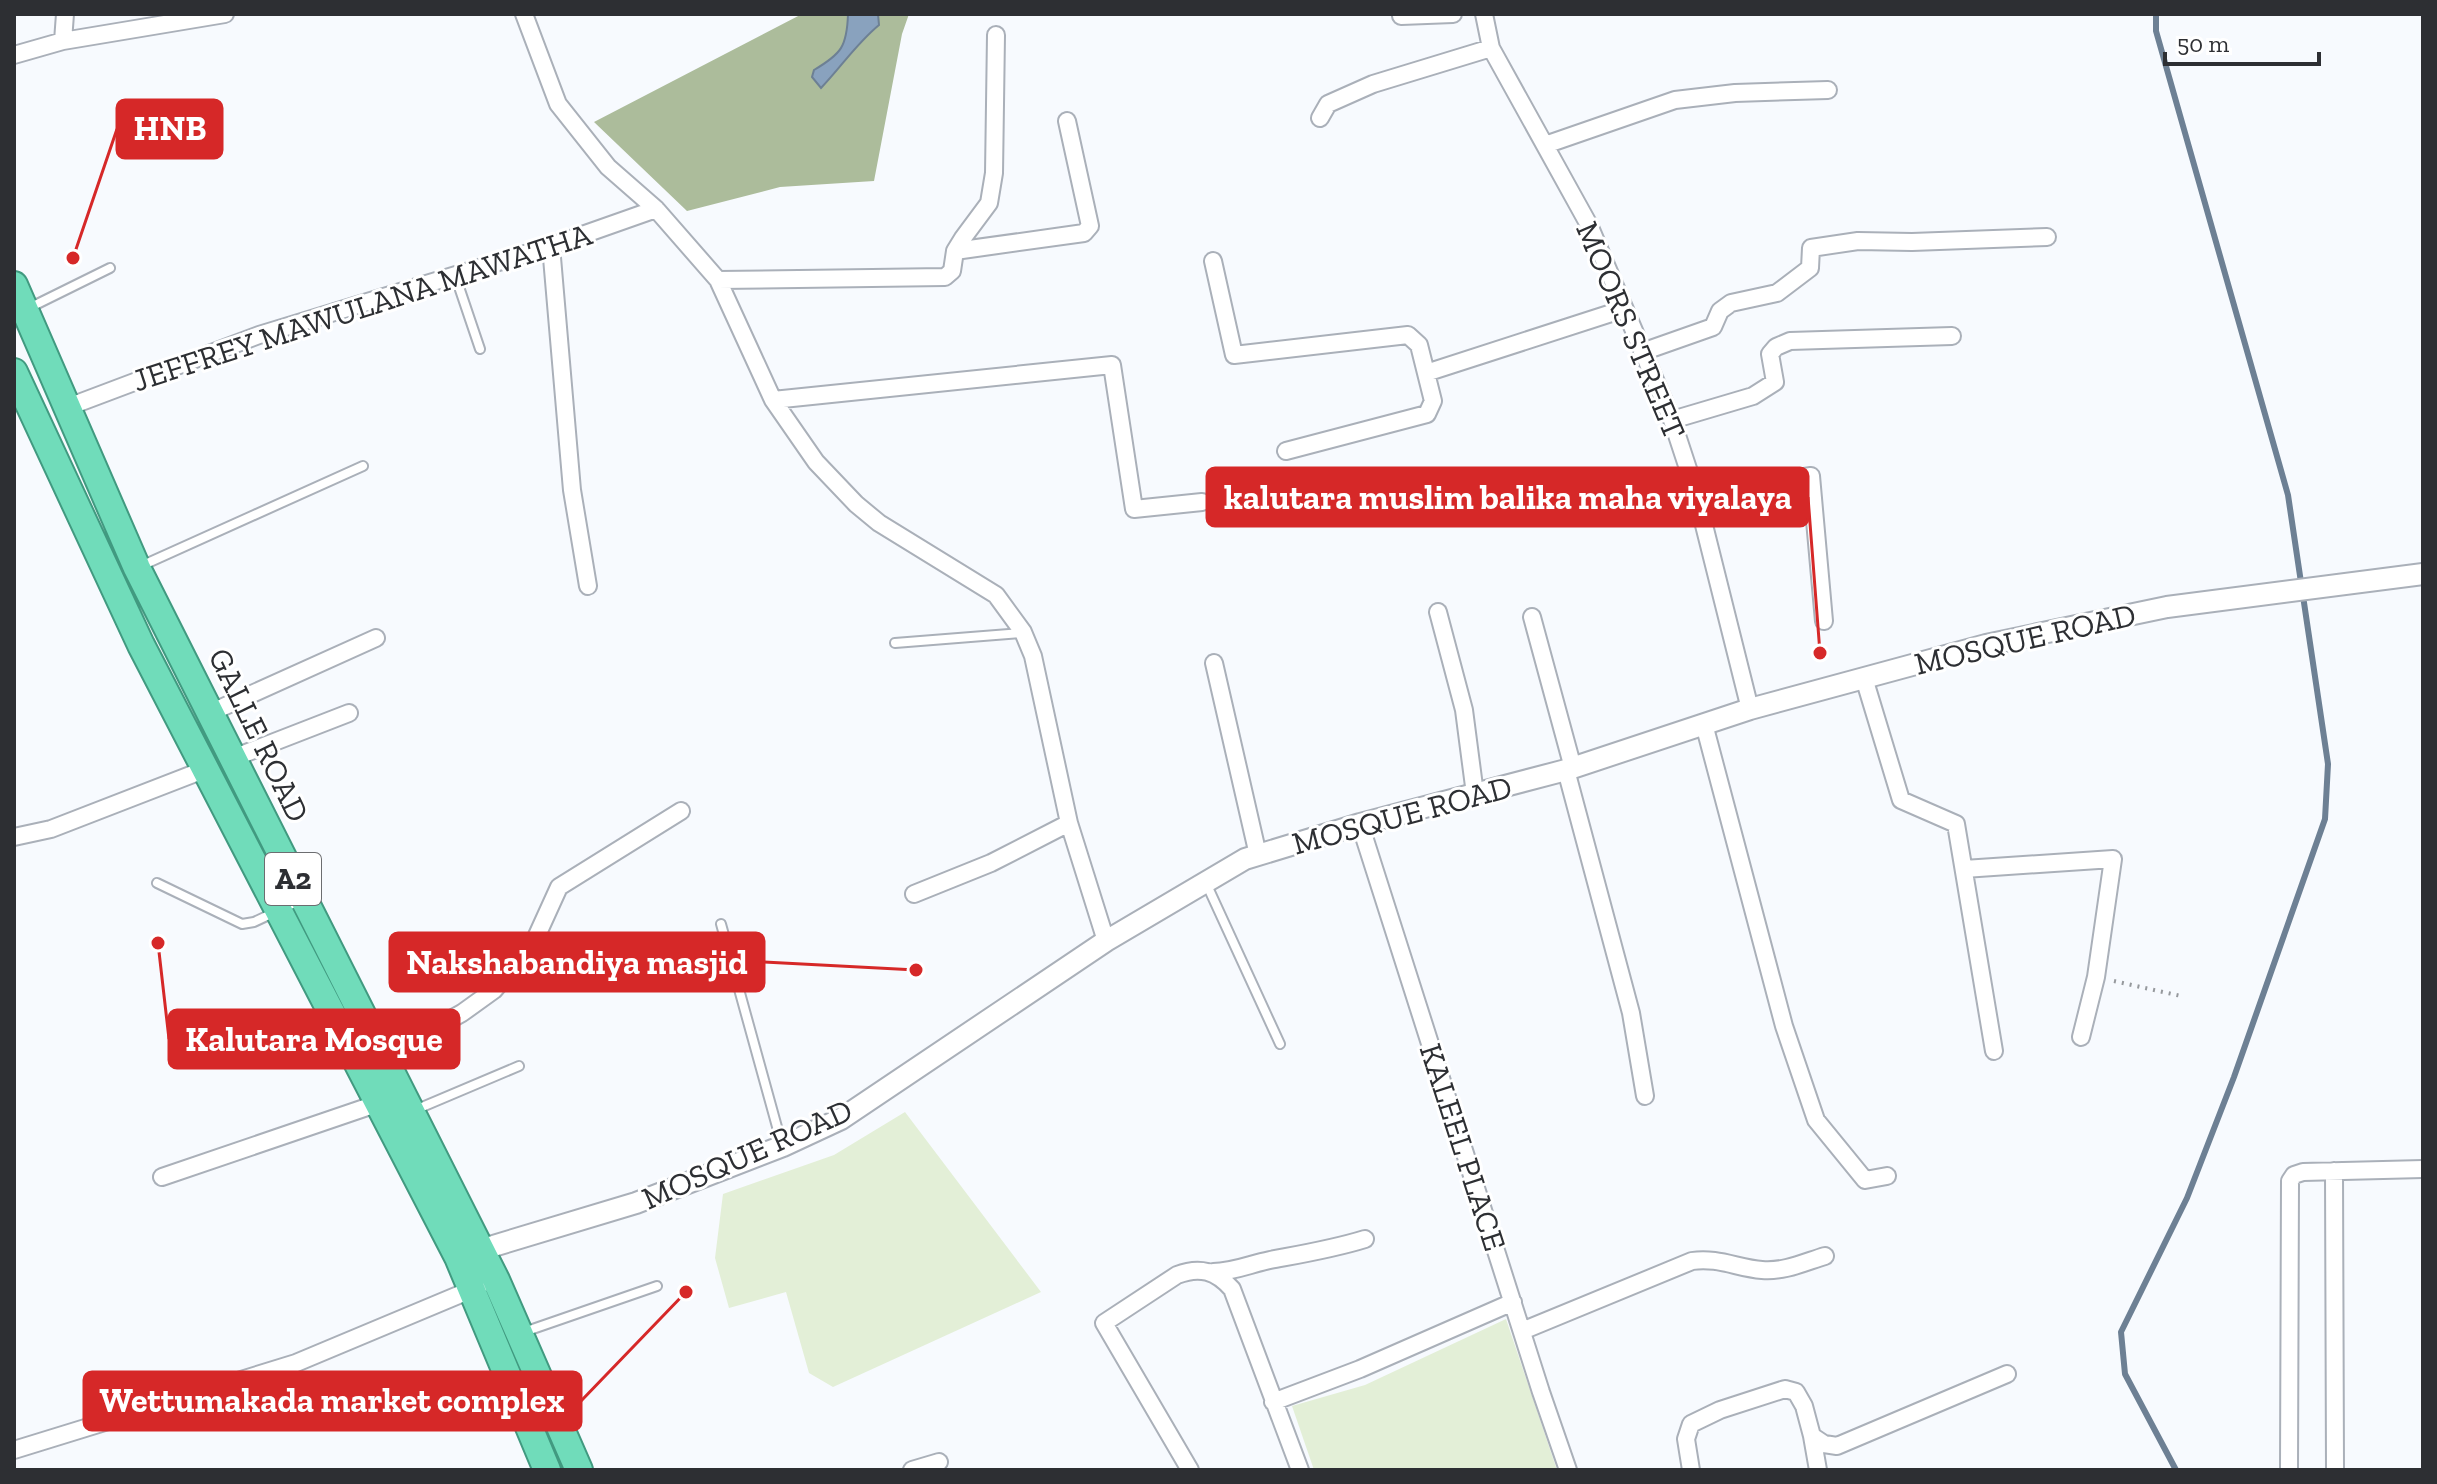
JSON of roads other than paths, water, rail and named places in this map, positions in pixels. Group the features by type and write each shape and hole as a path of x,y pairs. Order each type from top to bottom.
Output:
{"highway":[{"name":"GALLE ROAD","path":"14,285 137,568 410,1111 484,1284 547,1470"},
{"name":"GALLE ROAD","path":"14,372 110,579 279,912 379,1103 469,1254"},
{"path":"110,579 137,568"},
{"name":"GALLE ROAD","path":"484,1284 519,1334 579,1470"}],"street":[{"path":"63,41 65,14"},
{"path":"14,55 63,41 225,14"},
{"path":"524,14 558,104 608,167 656,209 718,280 773,400 816,462 879,523 996,595 1023,632 1033,656 1069,823 1106,941"},
{"path":"1401,16 1453,14"},
{"name":"MOORS STREET","path":"1484,14 1491,48 1589,225 1672,420 1696,493 1750,709"},
{"path":"718,280 945,277 952,271 955,251 989,203 994,173 996,35"},
{"path":"1320,118 1328,104 1373,84 1491,48"},
{"path":"1545,145 1675,100 1735,93 1828,90"},
{"path":"955,251 1084,233 1090,226 1067,121"},
{"name":"JEFFREY MAWULANA MAWATHA","path":"68,407 259,335 551,246 656,209"},
{"path":"1642,352 1713,327 1720,311 1731,303 1777,293 1810,268 1811,248 1858,241 2047,237"},
{"path":"551,246 572,490 588,586"},
{"path":"1213,261 1234,355 1408,335 1419,345 1433,401 1427,414 1286,451"},
{"path":"1426,373 1624,309"},
{"path":"1672,420 1765,390 1775,382 1770,354 1776,347 1790,341 1952,336"},
{"path":"773,400 1112,365 1134,509 1202,502"},
{"path":"1696,493 1811,476 1824,621"},
{"name":"MOSQUE ROAD","path":"469,1254 636,1203 783,1146 841,1119 1106,941 1245,859 1360,824 1569,769 1750,709 1986,645 2167,607 2423,574"},
{"path":"1438,612 1464,710 1475,794"},
{"path":"1532,617 1631,1013 1645,1096"},
{"path":"212,712 376,638"},
{"path":"1214,663 1258,855"},
{"path":"1864,678 1901,800 1956,824 1994,1051"},
{"path":"233,758 349,713"},
{"path":"1704,724 1784,1026 1816,1120 1865,1180 1887,1176"},
{"path":"14,837 51,829 206,769"},
{"path":"383,1057 462,1013 494,990 534,942 559,887 681,811"},
{"path":"914,894 991,863 1069,823"},
{"name":"KALEEL PLACE","path":"1360,824 1568,1470"},
{"path":"1964,869 2113,859 2096,977 2081,1037"},
{"path":"162,1177 379,1103"},
{"path":"2289,1470 2290,1181 2294,1175 2303,1172 2423,1169"},
{"path":"2334,1171 2335,1470"},
{"path":"1190,1470 1104,1323 1115,1313 1190,1270 1234,1272 1265,1261 1332,1249 1365,1239"},
{"path":"1522,1331 1692,1261 1709,1258 1761,1270 1780,1270 1825,1256"},
{"path":"1212,1272 1222,1277 1232,1289 1300,1470"},
{"path":"14,1450 296,1363 484,1284"},
{"path":"1273,1402 1360,1369 1513,1302"},
{"path":"1812,1436 1824,1444 1837,1446 2007,1374"},
{"path":"1691,1470 1686,1439 1691,1424 1720,1410 1785,1389 1796,1392 1804,1406 1818,1470"},
{"path":"912,1470 939,1462"}],"lane":[{"path":"25,310 110,268"},
{"path":"455,275 480,349"},
{"path":"137,568 363,466"},
{"path":"895,643 1023,632"},
{"path":"1206,882 1280,1044"},
{"path":"157,883 242,924 279,912 303,899"},
{"path":"721,924 783,1146"},
{"path":"410,1111 519,1066"},
{"path":"519,1334 657,1286"}],"water":[{"path":"848,14 878,14 879,25 821,88 812,77 814,70 841,48"}],"waterway":[{"path":"2156,14 2156,31 2288,495 2328,764 2325,819 2234,1077 2187,1198 2121,1332 2125,1374 2176,1470"}],"place":[{"name":"HNB","path":"73,258"},
{"name":"kalutara muslim balika maha viyalaya","path":"1820,653"},
{"name":"Kalutara Mosque","path":"158,943"},
{"name":"Nakshabandiya masjid","path":"916,970"},
{"name":"Wettumakada market complex","path":"686,1292"}]}
